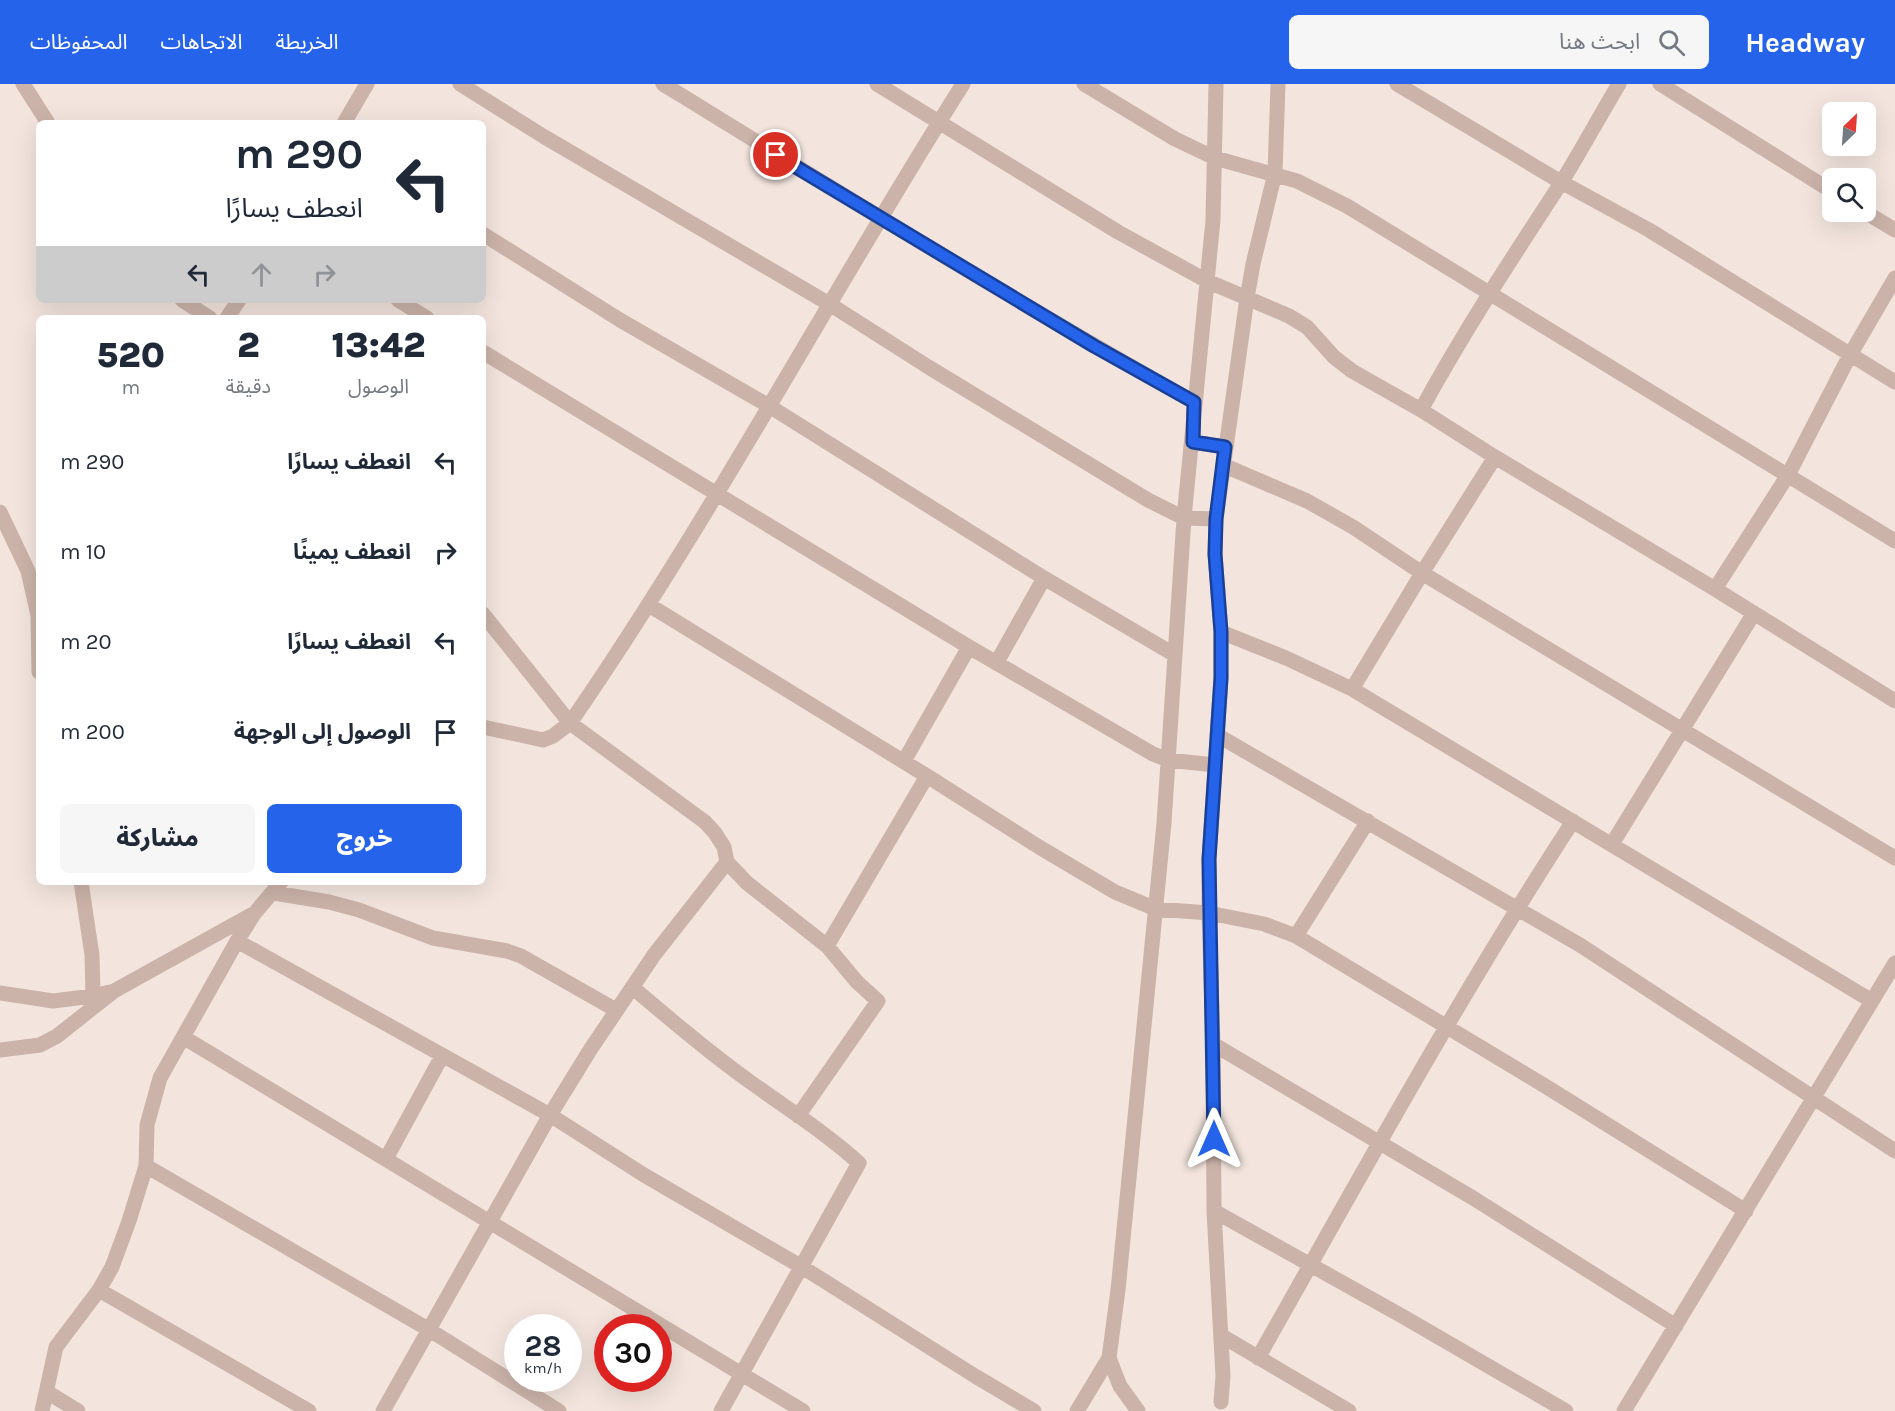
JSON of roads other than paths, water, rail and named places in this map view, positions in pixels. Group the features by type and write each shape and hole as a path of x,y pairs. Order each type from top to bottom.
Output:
{"street":[{"path":"23,84 46,120"},
{"path":"346,120 367,84"},
{"path":"460,84 666,209 831,305 1148,500 1184,518 1216,519"},
{"path":"663,84 776,155 1084,340 1194,402"},
{"path":"877,84 1118,232 1207,281 1290,316 1307,327 1334,357 1352,371 1421,410 1495,458 1715,589 1895,701"},
{"path":"486,728 543,740 553,736 570,723 649,605 718,494 963,84"},
{"path":"1084,84 1175,139 1215,158 1245,168 1275,173 1321,192 1895,541"},
{"path":"1077,1411 1109,1358 1138,1103 1168,760 1184,518 1213,220 1216,84"},
{"path":"1221,1402 1223,1376 1214,1210 1209,913 1209,859 1221,632 1215,554 1216,519 1247,298 1275,173 1278,84"},
{"path":"1397,84 1561,182 1649,230 1895,381"},
{"path":"1421,410 1488,293 1561,182 1619,84"},
{"path":"1660,84 1822,185"},
{"path":"1876,219 1895,230"},
{"path":"486,236 620,321 769,406 1044,578 1175,655"},
{"path":"1715,589 1788,476 1850,355 1895,278"},
{"path":"187,303 205,315"},
{"path":"403,303 422,315"},
{"path":"486,354 1105,727 1168,760 1215,765"},
{"path":"1193,442 1225,447"},
{"path":"1352,689 1495,458"},
{"path":"1222,465 1307,501 1353,527 1422,573 1895,858"},
{"path":"0,512 27,571 36,607"},
{"path":"997,662 1044,578"},
{"path":"649,605 1114,892 1155,909 1209,913 1264,924 1296,936 1746,1211"},
{"path":"1612,844 1754,613"},
{"path":"486,618 570,723 705,822 724,847 727,862 747,883 827,946 878,1001 798,1116"},
{"path":"1221,632 1286,658 1352,689 1872,1001"},
{"path":"904,761 969,647"},
{"path":"1217,735 1580,945 1895,1150"},
{"path":"827,946 927,776"},
{"path":"1296,936 1368,821"},
{"path":"1258,1358 1446,1026 1573,821"},
{"path":"383,1411 550,1115 654,954 727,862"},
{"path":"81,885 92,955 93,996"},
{"path":"42,1411 56,1347 99,1290 112,1267 146,1166 147,1125 160,1078 237,941 254,914 278,887 359,910 433,938 507,951 521,956 616,1010"},
{"path":"0,1050 40,1045 57,1036 114,991 254,914"},
{"path":"237,941 550,1115 644,1175 802,1267 1034,1411"},
{"path":"1624,1411 1895,963"},
{"path":"632,987 690,1036 831,1139 859,1163 721,1411"},
{"path":"0,993 53,1001 114,991"},
{"path":"183,1037 803,1411"},
{"path":"1213,1044 1567,1256 1676,1326"},
{"path":"386,1159 442,1056"},
{"path":"146,1166 428,1329 559,1411"},
{"path":"1214,1210 1566,1411"},
{"path":"99,1290 309,1411"},
{"path":"1222,1336 1349,1411"},
{"path":"1109,1358 1120,1386 1138,1411"},
{"path":"47,1392 78,1411"}]}
